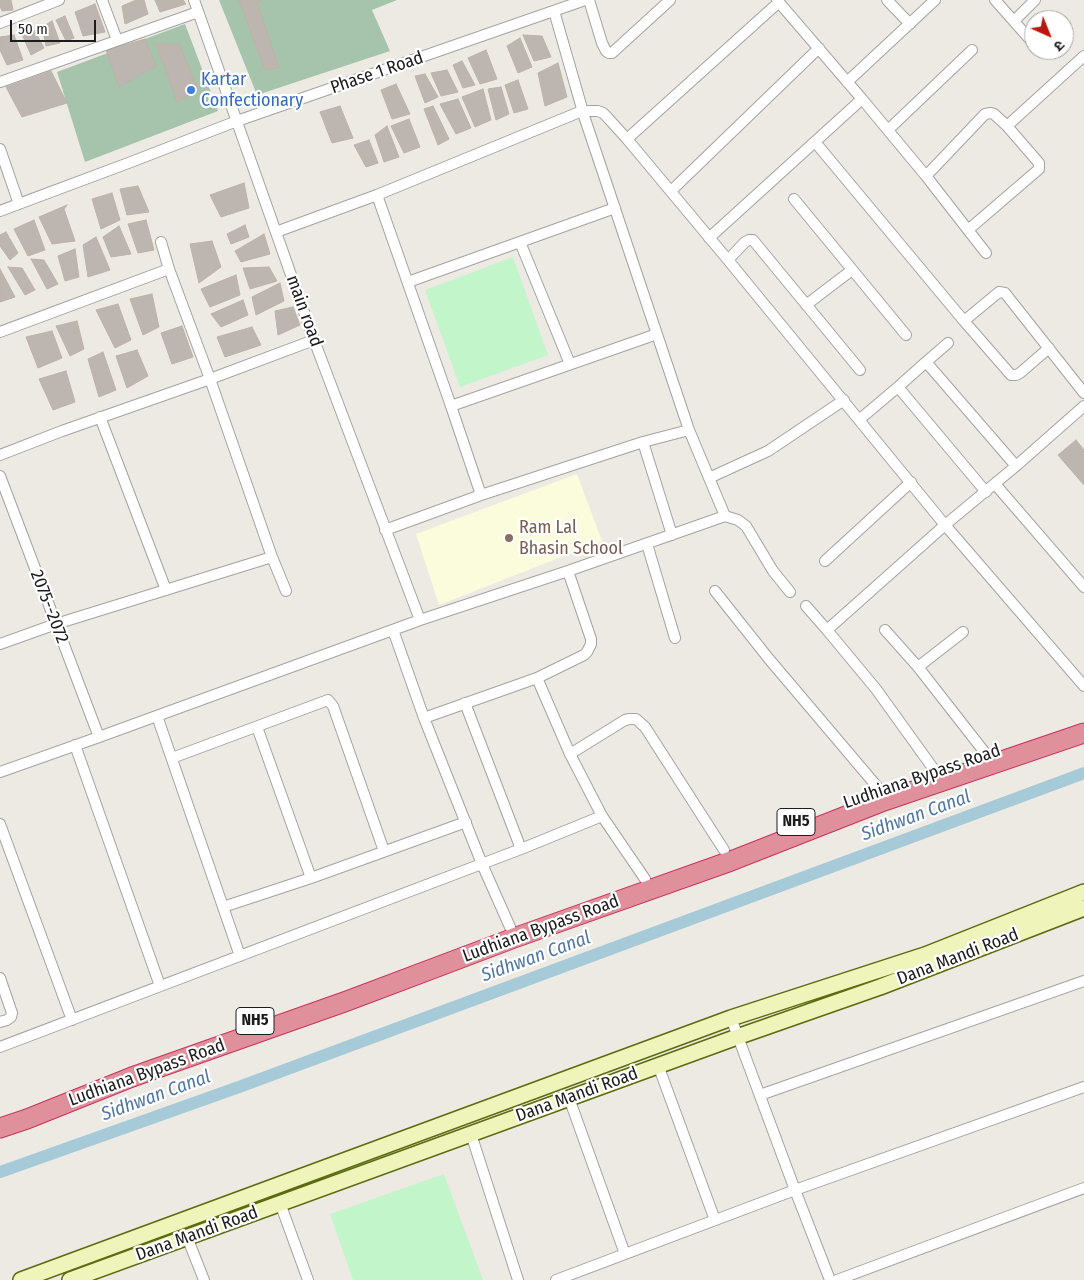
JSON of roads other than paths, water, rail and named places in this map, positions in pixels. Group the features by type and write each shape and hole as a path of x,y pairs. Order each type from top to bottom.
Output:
{"highway":[{"name":"Ludhiana Bypass Road","path":"0,1115 23,1108 127,1066 724,850 880,790 1084,720"},
{"name":"Ludhiana Bypass Road","path":"0,1128 132,1077 731,861 884,801 1084,733"}],"street":[{"path":"0,23 59,0"},
{"path":"102,0 117,40"},
{"name":"main road","path":"194,0 314,340 420,620"},
{"path":"587,0 602,43 606,51 612,53 670,0"},
{"name":"Phase 1 Road","path":"0,211 237,121 587,0"},
{"path":"887,0 910,24"},
{"path":"847,82 935,0"},
{"path":"995,0 1024,32"},
{"path":"1014,21 1035,0"},
{"path":"627,139 778,1 926,176 986,253"},
{"path":"554,11 582,111 689,430 725,516"},
{"path":"0,82 198,12"},
{"path":"671,191 819,48"},
{"path":"888,130 972,50"},
{"path":"1007,126 1084,56"},
{"path":"709,238 862,99"},
{"path":"276,232 377,195 582,111 598,111 603,113 671,191 860,419 945,525 1084,686"},
{"path":"926,176 985,114 991,112 1007,126 1039,163 1040,168 1038,171 968,230"},
{"path":"815,142 964,322 1011,375 1016,375 1049,348"},
{"path":"0,149 19,204"},
{"path":"377,195 481,494"},
{"path":"794,199 906,335"},
{"path":"408,282 615,208"},
{"path":"728,260 745,242 753,240 860,370"},
{"path":"160,242 272,557 286,591"},
{"path":"520,242 570,364"},
{"path":"0,332 169,269"},
{"path":"806,305 852,270"},
{"path":"964,322 999,292 1006,293 1084,393"},
{"path":"451,406 657,334"},
{"path":"0,455 314,340"},
{"path":"860,419 948,343"},
{"path":"926,362 1016,466"},
{"path":"898,387 986,492"},
{"path":"709,478 768,450 844,400"},
{"path":"827,630 945,525 986,492 1084,406"},
{"path":"100,417 166,590"},
{"path":"385,530 481,494 643,442 689,430"},
{"path":"643,442 672,535"},
{"name":"2075--2072","path":"0,476 99,737"},
{"path":"825,561 911,482"},
{"path":"995,484 1084,587"},
{"path":"0,772 420,620 568,572 725,516 738,520 746,526 773,571 790,592"},
{"path":"647,544 674,638"},
{"path":"0,644 56,624 272,557"},
{"path":"424,718 537,678 584,655 590,649 591,639 568,572"},
{"path":"715,591 880,790"},
{"path":"806,606 876,689 934,771"},
{"path":"393,630 424,718 482,864 510,927"},
{"path":"886,630 918,667 986,754"},
{"path":"918,667 963,632"},
{"path":"537,678 570,754 602,816 645,878"},
{"path":"172,758 328,700 333,706 384,851"},
{"path":"465,704 521,849"},
{"path":"157,716 240,956"},
{"path":"570,754 625,720 636,719 645,727 724,850"},
{"path":"257,727 311,878"},
{"path":"75,745 160,986"},
{"path":"0,1047 482,864 602,816"},
{"path":"223,908 466,822"},
{"path":"0,824 72,1020"},
{"path":"21,1280 731,1018 924,955 1084,892"},
{"name":"Dana Mandi Road","path":"70,1280 92,1276 187,1237 880,987 1084,908"},
{"path":"0,978 12,1013 8,1020 0,1022"},
{"path":"760,1095 1084,981"},
{"path":"731,1018 830,1280"},
{"path":"658,1066 715,1220"},
{"path":"556,1280 795,1190 1084,1087"},
{"path":"569,1098 625,1254"},
{"path":"471,1134 518,1280"},
{"path":"838,1280 1084,1188"},
{"path":"280,1203 308,1280"},
{"path":"187,1237 204,1280"},
{"path":"86,1256 92,1276"}],"waterway":[{"name":"Sidhwan Canal","path":"0,1172 239,1087 1084,773"}],"place":[{"name":"Kartar Confectionary","path":"191,90"},
{"name":"Ram Lal Bhasin School","path":"509,538"}]}
